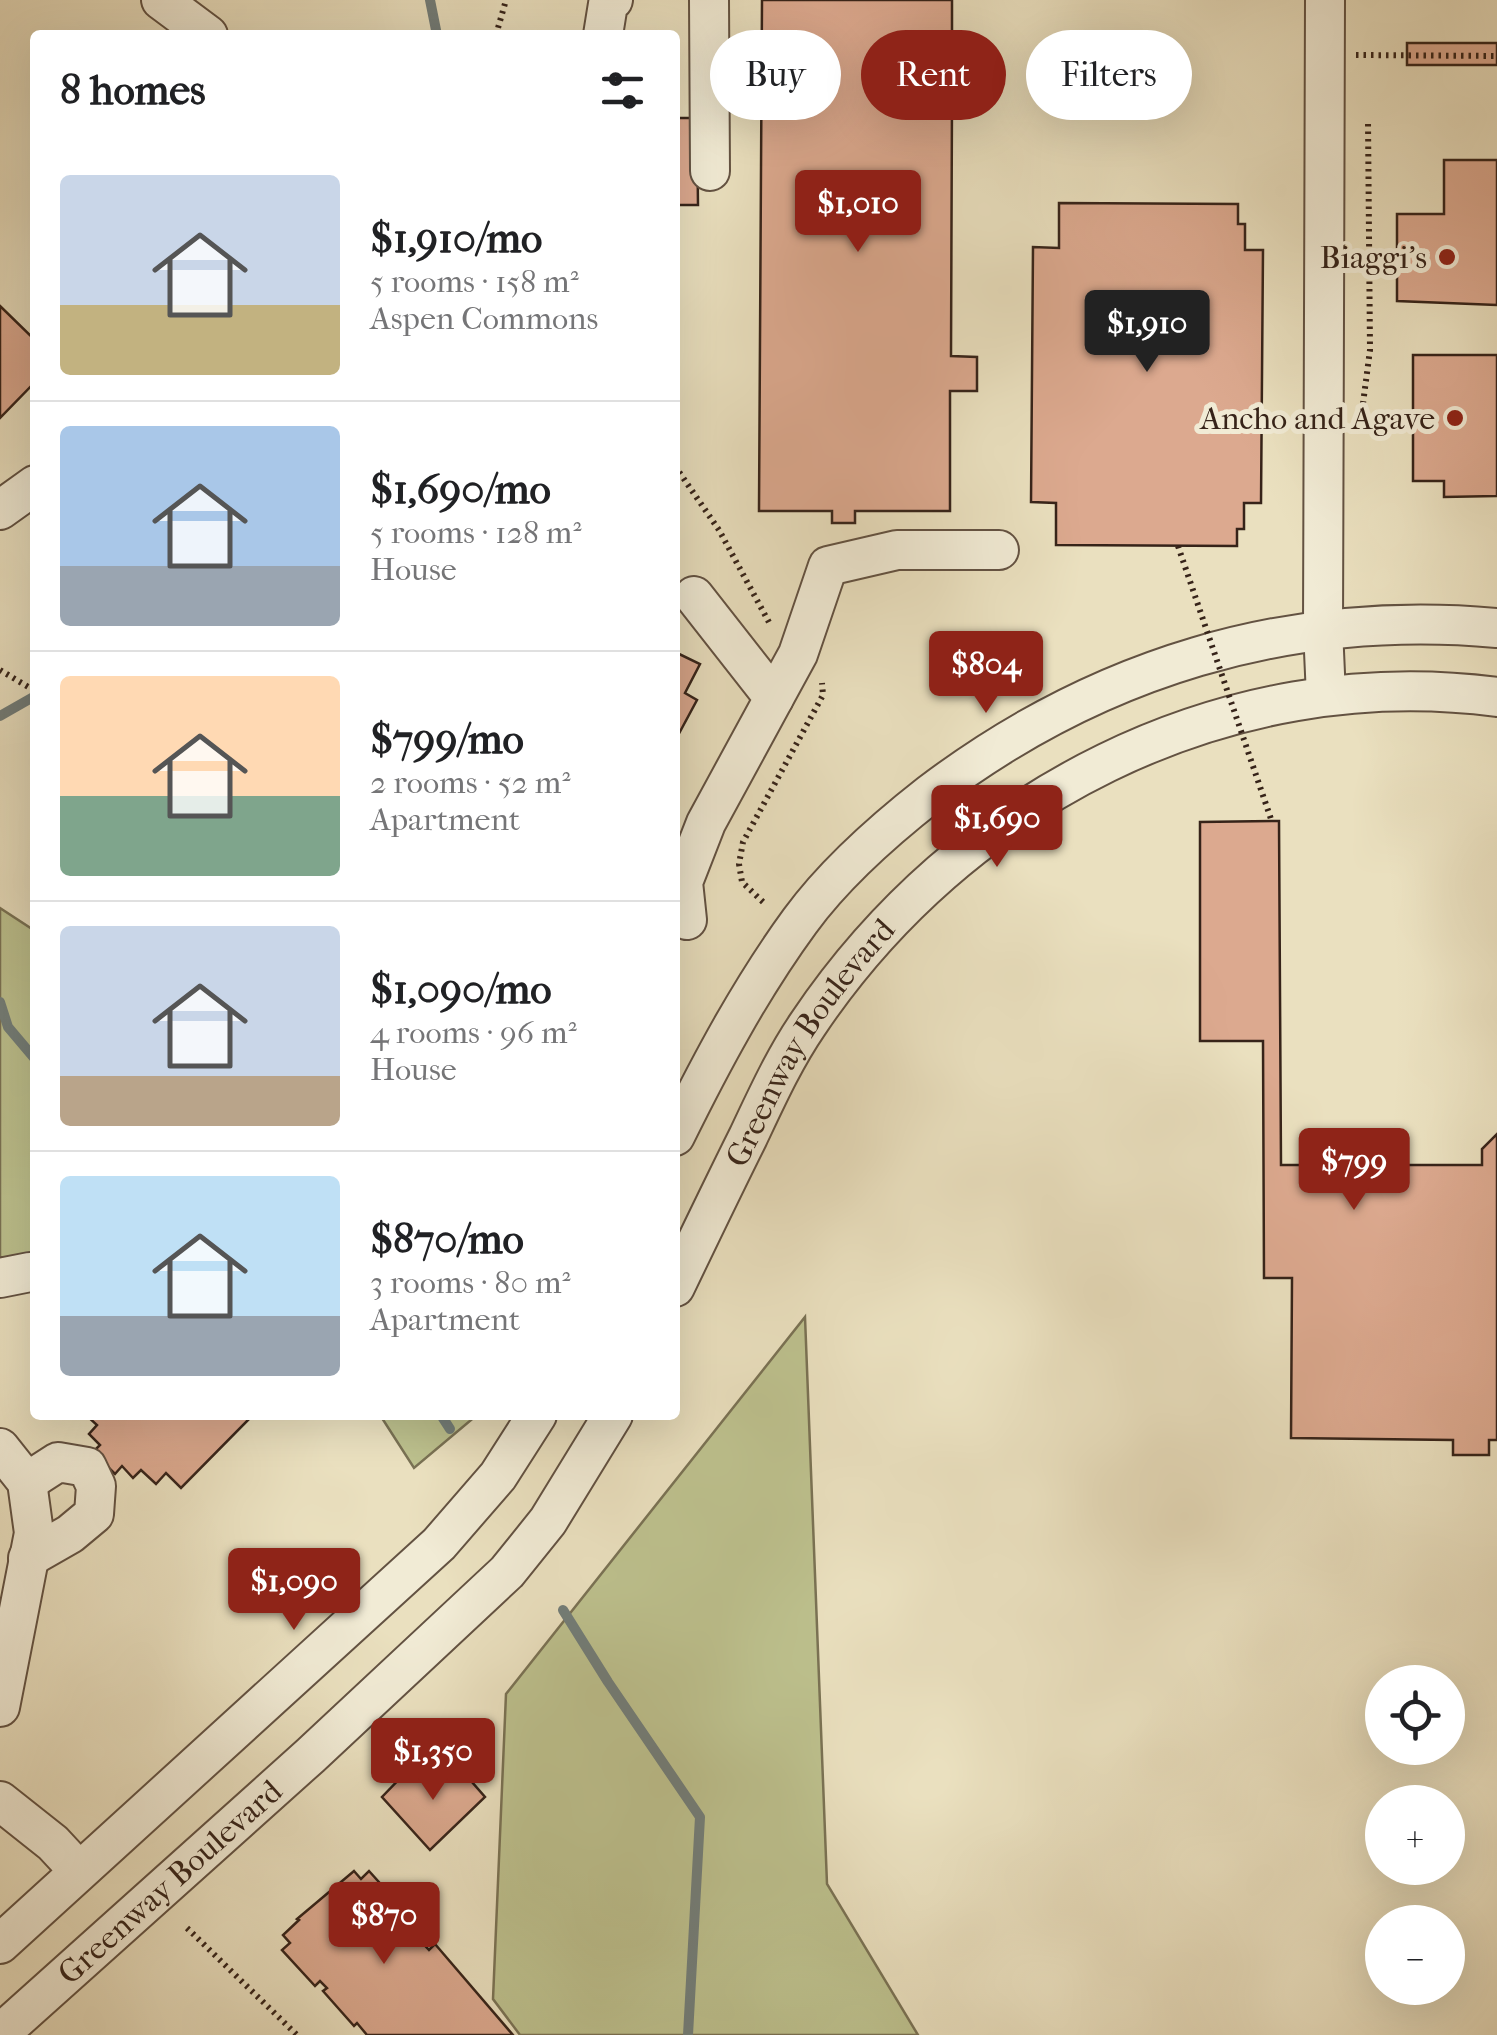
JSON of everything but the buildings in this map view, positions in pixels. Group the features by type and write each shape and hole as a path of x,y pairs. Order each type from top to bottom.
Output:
{"street":[{"path":"161,0 201,30"},
{"path":"603,30 608,4 613,0"},
{"path":"709,0 692,78 710,170"},
{"path":"1325,0 1326,696"},
{"path":"0,510 30,489"},
{"path":"687,920 682,882 706,823 798,654 828,566 897,550 999,550"},
{"path":"694,596 774,698"},
{"name":"Greenway Boulevard","path":"680,1126 721,1043 802,918 860,854 965,768 1048,719 1138,674 1228,646 1323,629 1400,625 1497,628"},
{"name":"Greenway Boulevard","path":"680,1278 776,1079 807,1024 870,940 940,871 1020,809 1098,765 1182,732 1251,711 1326,696 1402,692 1497,697"},
{"name":"Greenway Boulevard","path":"0,1944 439,1544 498,1476 533,1420"},
{"name":"Greenway Boulevard","path":"0,2034 508,1572 548,1520 609,1420"},
{"path":"0,1448 27,1482 34,1532 0,1707"},
{"path":"27,1482 58,1462 87,1467 96,1486 94,1514 70,1534 28,1558"},
{"path":"0,1801 53,1843 79,1871"}],"path":[{"path":"497,30 506,0"},
{"path":"1325,54 1497,56"},
{"path":"1362,415 1370,350 1368,121"},
{"path":"680,473 719,530 776,636"},
{"path":"1178,546 1272,822"},
{"path":"0,670 30,688"},
{"path":"763,902 742,882 739,864 743,842 823,694 821,674"},
{"path":"187,1928 297,2035"}],"green space":[{"path":"0,908 30,928 30,1258 0,1257"},
{"path":"805,1317 827,1884 918,2035 520,2035 493,1999 506,1694"},
{"path":"383,1420 471,1420 414,1468"}],"waterway":[{"path":"430,0 436,30"},
{"path":"0,716 30,699"},
{"path":"0,1002 8,1027 30,1053"},
{"path":"444,1420 450,1429"},
{"path":"563,1610 700,1817 688,2035"}],"place":[{"name":"Biaggi's","path":"1447,257"},
{"name":"Ancho and Agave","path":"1455,418"}]}
